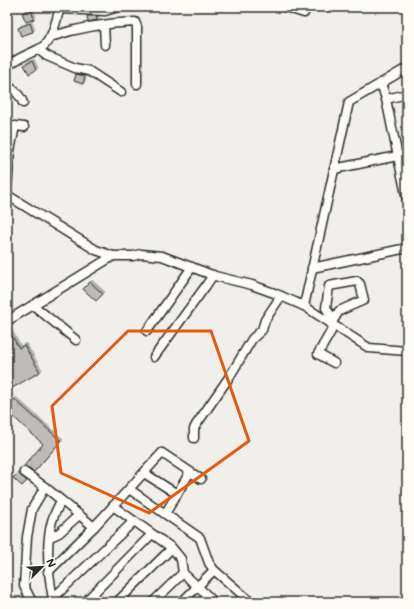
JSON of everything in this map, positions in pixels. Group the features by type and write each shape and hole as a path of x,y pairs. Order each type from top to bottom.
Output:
{"street":[{"path":"7,67 11,63 31,52 39,50 46,44 60,8 106,11 118,7"},
{"path":"284,7 304,13"},
{"path":"50,37 72,30 115,23 137,24 138,84"},
{"path":"104,25 105,45"},
{"path":"39,50 47,56 75,68 89,71 121,92"},
{"path":"304,306 349,102 407,68"},
{"path":"382,83 407,200"},
{"path":"7,85 23,100 23,103"},
{"path":"386,99 407,94"},
{"path":"7,189 10,151 15,126 24,127"},
{"path":"334,169 407,154"},
{"path":"7,195 96,250 113,256 133,256 141,254 162,256 213,275 252,285 304,306 369,348 407,351"},
{"path":"312,268 407,248"},
{"path":"7,321 113,256"},
{"path":"147,331 192,268"},
{"path":"154,357 213,275"},
{"path":"332,323 326,308 329,286 357,281 360,284 364,300 339,311 318,354 334,363"},
{"path":"194,438 194,429 196,425 230,376 252,339 262,330 265,320 281,296"},
{"path":"33,305 76,340"},
{"path":"48,572 94,527 162,453 201,479"},
{"path":"24,472 94,527"},
{"path":"165,514 190,472"},
{"path":"144,473 177,494"},
{"path":"32,602 24,586 27,537 32,509 45,487"},
{"path":"129,489 200,538 209,563 214,570 251,602"},
{"path":"51,600 48,572 48,548 52,520 61,501"},
{"path":"113,506 172,548 181,559 183,573 214,602"},
{"path":"50,537 59,533 78,515"},
{"path":"51,600 134,521"},
{"path":"85,602 152,534"},
{"path":"117,602 172,548"},
{"path":"182,602 214,570"},
{"path":"153,602 183,573"}],"highlighted area":[{"path":"128,331 211,331 249,441 149,513 61,473 52,406"}],"building":[{"path":"31,10 34,19 26,22 22,13"},
{"path":"87,16 97,16 97,20 88,22"},
{"path":"30,23 33,32 21,36 18,28"},
{"path":"32,61 36,70 29,74 24,65"},
{"path":"76,74 85,76 83,84 74,81"},
{"path":"90,282 103,294 96,301 83,289"},
{"path":"7,327 19,348 24,345 40,372 7,391"},
{"path":"14,399 61,441 34,472 23,467 43,444 7,411 7,407"},
{"path":"19,472 27,481 22,486 13,478"}]}
